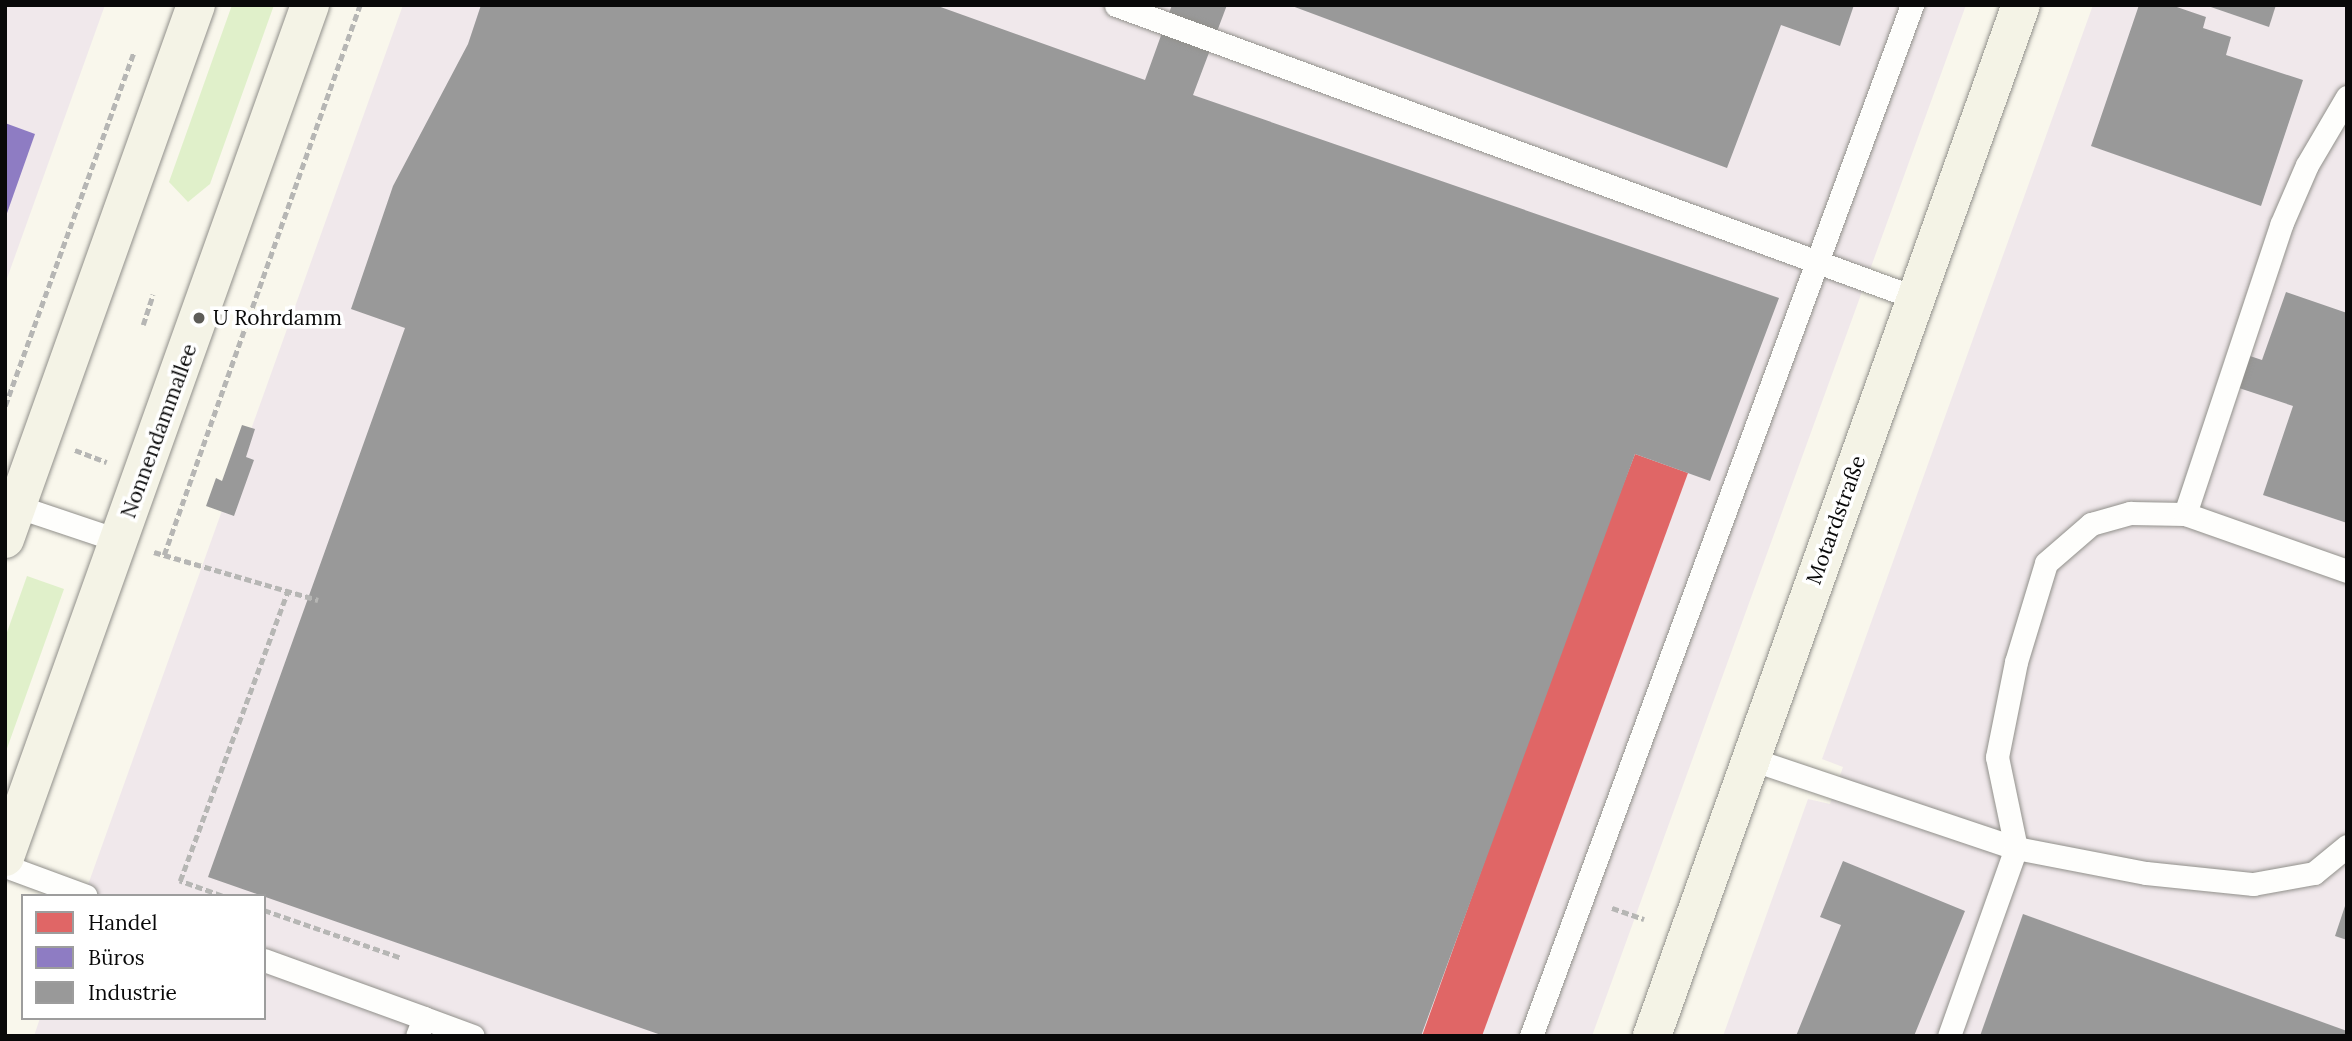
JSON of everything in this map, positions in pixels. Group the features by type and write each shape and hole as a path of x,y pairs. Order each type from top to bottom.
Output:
{"main road":[{"path":"9,516 196,5"},
{"name":"Nonnendammallee","path":"5,857 310,5"},
{"name":"Motardstraße","path":"1652,1036 2021,5"}],"lane":[{"path":"1116,5 1916,298"},
{"path":"1531,1036 1912,5"},
{"path":"2185,513 2281,225 2307,165 2347,97"},
{"path":"1949,1036 2016,848 1997,757 2016,662 2046,563 2091,524 2130,513 2185,513 2347,570"},
{"path":"9,516 120,541"},
{"path":"1751,759 2016,848 2146,873 2253,884 2314,873 2347,846"},
{"path":"5,866 81,894"},
{"path":"266,961 421,1027 473,1036"}],"path":[{"path":"318,600 164,555 360,5"},
{"path":"5,406 137,44"},
{"path":"143,325 153,295"},
{"path":"73,449 111,463"},
{"path":"216,894 180,881 288,591"},
{"path":"266,911 402,958"}],"shaded area":[{"path":"5,5 105,5 5,284"},
{"path":"403,5 1966,5 1592,1036 34,1036 39,1020 266,1020 266,894 85,894"},
{"path":"2093,5 2347,5 2347,1036 1723,1036 1808,799 1830,804 1843,767 1822,759"}],"green space":[{"path":"232,5 274,5 210,184 188,202 169,182"},
{"path":"27,576 64,589 5,754 5,638"}],"building: Handel":[{"path":"1635,454 1688,473 1482,1036 1422,1036 1574,611"}],"building: Büros":[{"path":"5,123 35,134 6,216 5,216"}],"building: Industrie":[{"path":"481,5 935,5 1145,80 1172,5 1227,5 1193,95 1779,298 1710,481 1635,454 1421,1036 664,1036 266,897 266,894 257,894 208,877 405,328 351,309 393,186 468,44"},
{"path":"1854,5 1840,46 1781,25 1727,168 1292,6"},
{"path":"2139,5 2171,5 2206,17 2203,28 2231,37 2226,55 2303,80 2261,206 2091,146"},
{"path":"2205,5 2276,5 2269,27"},
{"path":"2286,292 2347,313 2347,523 2263,495 2293,406 2239,388 2250,356 2262,360"},
{"path":"242,425 255,429 246,457 254,460 234,516 206,506 216,478 222,481"},
{"path":"1843,861 1965,911 1914,1036 1796,1036 1841,925 1820,917"},
{"path":"2347,903 2347,940 2335,936"},
{"path":"2023,914 2347,1031 2347,1036 1980,1036"}],"place":[{"name":"U Rohrdamm","path":"199,318"}]}
